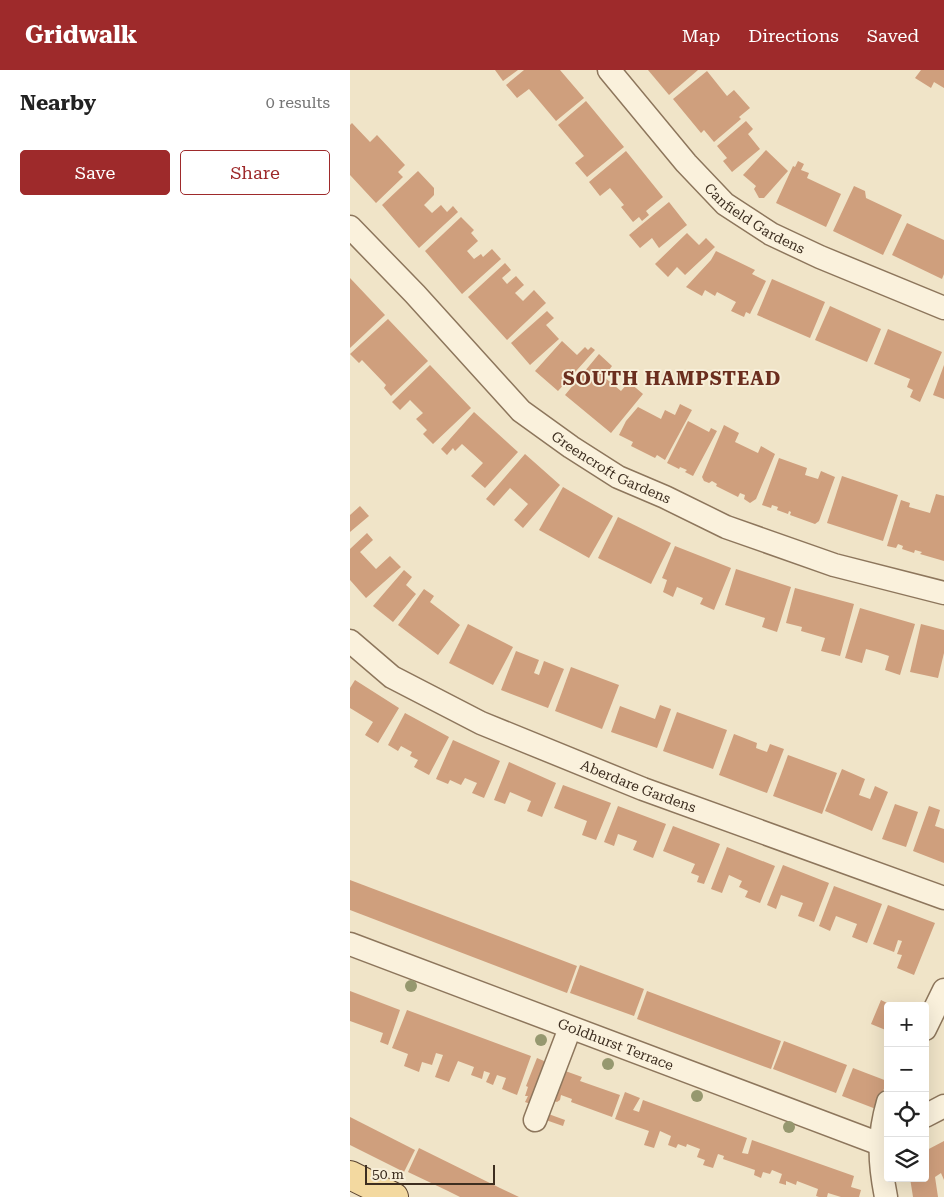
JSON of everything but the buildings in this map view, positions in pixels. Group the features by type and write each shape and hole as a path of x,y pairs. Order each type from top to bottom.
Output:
{"main road":[{"path":"350,1175 394,1197"}],"street":[{"name":"Canfield Gardens","path":"610,70 686,163 725,204 779,238 944,308"},
{"name":"Greencroft Gardens","path":"350,227 415,294 521,411 571,447 618,477 665,497 726,527 834,565 944,593"},
{"name":"Aberdare Gardens","path":"350,641 392,677 481,723 643,788 944,898"},
{"name":"Goldhurst Terrace","path":"350,944 570,1028 883,1137"},
{"path":"929,1021 944,990"},
{"path":"535,1120 570,1028"},
{"path":"929,1114 944,1106"},
{"path":"884,1115 880,1168 886,1197"}],"district":[{"name":"SOUTH HAMPSTEAD","path":"672,378"}]}
